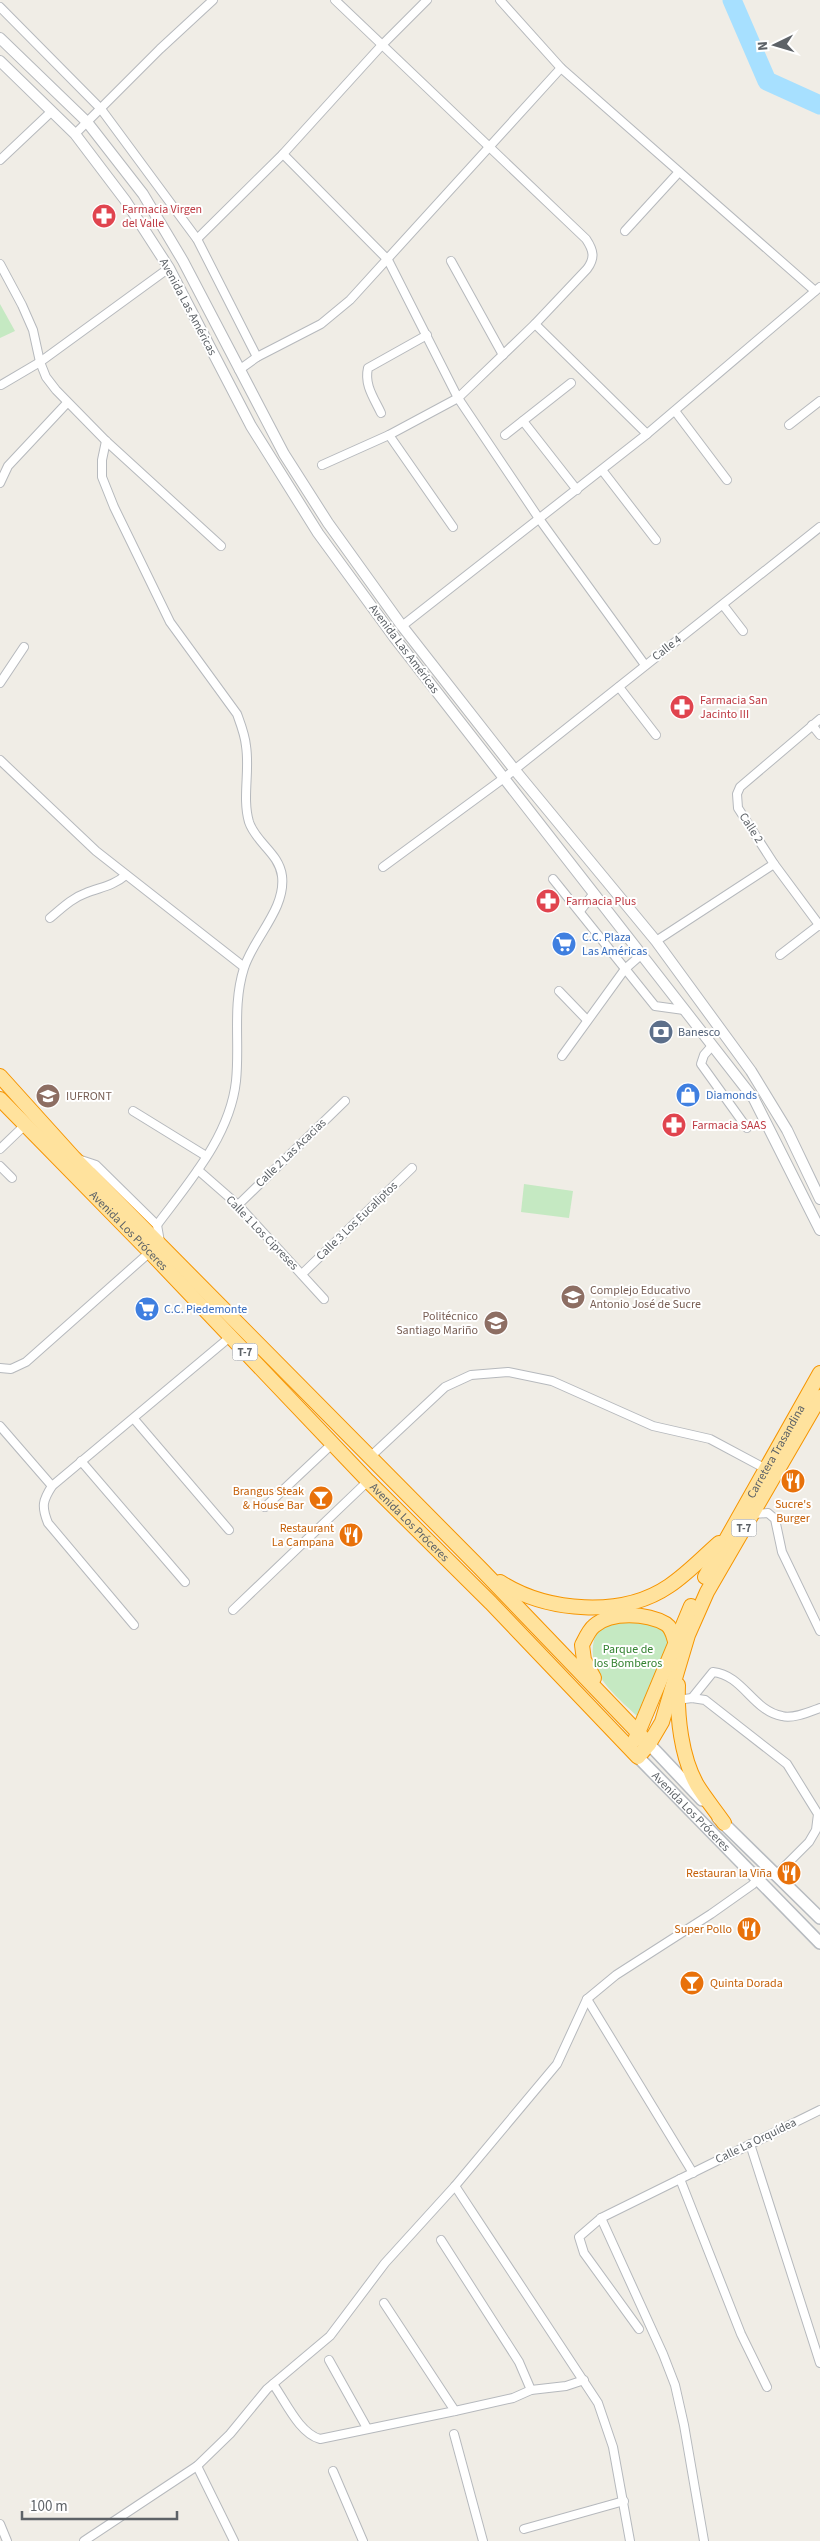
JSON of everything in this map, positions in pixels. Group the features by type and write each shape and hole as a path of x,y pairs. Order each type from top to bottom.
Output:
{"highway":[{"name":"Avenida Los Próceres","path":"0,1076 155,1248 230,1337 368,1481 491,1603 634,1752"},
{"name":"Avenida Los Próceres","path":"0,1099 370,1457 603,1694 649,1744"},
{"name":"Carretera Trasandina","path":"634,1752 649,1744 662,1722 678,1664 707,1592 753,1514 820,1373"},
{"name":"Carretera Trasandina","path":"634,1752 638,1733 675,1641 727,1536 771,1473 820,1397"},
{"path":"482,1570 512,1590 531,1598 560,1605 590,1608 640,1599 668,1586 727,1536"},
{"path":"603,1694 584,1660 582,1645 594,1626 609,1618 634,1616 667,1625 672,1631 675,1641"},
{"path":"678,1664 677,1700 681,1734 696,1783 724,1823"}],"main road":[{"name":"Avenida Los Próceres","path":"649,1744 772,1873 820,1918"},
{"name":"Avenida Los Próceres","path":"634,1752 820,1943"}],"street":[{"path":"76,134 160,49 213,0"},
{"path":"322,465 389,436 458,398 535,324 587,269 592,261 592,247 586,239 381,46 335,0"},
{"path":"197,239 283,154 381,46 427,0"},
{"path":"402,626 540,520 647,434 818,289 679,172 561,68 500,0"},
{"path":"0,7 101,109 197,239 257,357"},
{"name":"Avenida Las Américas","path":"0,38 86,122 143,194 183,261 284,454 328,523 402,626 514,769 656,941 772,1102 820,1198"},
{"name":"Avenida Las Américas","path":"0,61 76,134 125,200 169,268 251,426 313,526 394,636 642,954 758,1107 820,1230"},
{"path":"239,370 257,357 321,324 350,300 561,68"},
{"path":"0,160 52,111"},
{"path":"283,154 388,260 458,398 540,520 645,665"},
{"path":"625,231 679,172"},
{"path":"451,262 503,354"},
{"path":"0,264 33,330 40,362 46,377 67,404 222,546"},
{"path":"0,385 40,362 169,268"},
{"path":"535,324 647,434"},
{"path":"380,414 368,386 366,377 368,368 427,336"},
{"path":"505,436 571,383"},
{"path":"789,425 820,400"},
{"path":"0,483 8,466 67,404"},
{"path":"675,410 727,480"},
{"path":"523,421 577,490"},
{"path":"389,436 453,527"},
{"path":"0,1368 11,1369 26,1362 155,1248 157,1225 198,1170 225,1125 233,1102 236,1079 236,1002 244,967 256,938 269,922 281,899 282,876 277,859 254,834 249,821 247,748 244,730 237,714 170,622 114,507 102,477 102,460 106,441"},
{"path":"602,470 656,540"},
{"name":"Calle 4","path":"383,867 504,778 820,528"},
{"path":"723,605 743,631"},
{"path":"0,683 24,647"},
{"path":"619,687 656,734"},
{"name":"Calle 2","path":"820,719 740,787 737,794 738,808 774,864 820,925"},
{"path":"812,725 820,735"},
{"path":"0,760 96,851 244,967"},
{"path":"656,941 774,864"},
{"path":"50,918 72,899 112,885 126,875"},
{"path":"553,879 656,1006 684,1010"},
{"path":"580,911 594,893"},
{"path":"780,955 820,925"},
{"path":"562,1056 625,970 642,954"},
{"path":"559,991 587,1020"},
{"path":"711,1047 704,1055 701,1064 747,1128"},
{"name":"Calle 2 Las Acacias","path":"238,1205 344,1101"},
{"path":"133,1111 206,1156"},
{"path":"0,1149 25,1125"},
{"path":"74,1158 96,1165 157,1225"},
{"path":"0,1166 12,1178"},
{"name":"Calle 3 Los Eucaliptos","path":"302,1274 412,1168"},
{"name":"Calle 1 Los Cipreses","path":"198,1170 238,1205 324,1299"},
{"path":"134,1625 48,1523 42,1510 43,1500 52,1486 230,1337"},
{"path":"370,1457 445,1387 471,1375 508,1372 552,1381 652,1426 710,1440 771,1473"},
{"path":"134,1418 229,1530"},
{"path":"0,1426 52,1486"},
{"path":"265,1507 332,1444"},
{"path":"82,1461 185,1582"},
{"path":"233,1610 368,1481"},
{"path":"753,1514 768,1513 776,1519 782,1552 820,1631"},
{"path":"692,1698 713,1672 722,1673 736,1682 762,1706 782,1716 802,1714 820,1708"},
{"path":"84,2541 198,2466 230,2434 256,2400 330,2336 385,2263 455,2186 557,2064 587,1999 616,1975 711,1914 758,1880 772,1873 809,1842 816,1830 818,1814 787,1764 705,1700 692,1698 677,1700"},
{"path":"587,1999 693,2173"},
{"name":"Calle La Orquídea","path":"639,2329 584,2253 579,2237 601,2218 820,2110"},
{"path":"750,2144 820,2363"},
{"path":"680,2179 741,2334 767,2387"},
{"path":"455,2186 598,2403 613,2447 630,2541"},
{"path":"601,2218 663,2354 675,2385 684,2425 704,2541"},
{"path":"441,2240 519,2362 531,2390"},
{"path":"384,2303 454,2411"},
{"path":"329,2360 367,2428"},
{"path":"273,2384 311,2436 320,2439 513,2398 531,2390 566,2386 584,2380"},
{"path":"454,2434 483,2541"},
{"path":"198,2466 234,2541"},
{"path":"333,2471 363,2541"},
{"path":"524,2529 624,2501"},
{"path":"0,2524 7,2541"}],"green space":[{"path":"0,304 15,331 0,338"},
{"path":"524,1184 573,1191 569,1218 521,1212"},
{"name":"Parque de los Bomberos","path":"639,1621 661,1627 668,1632 668,1641 663,1663 637,1716 605,1683 594,1663 593,1652 594,1640 606,1624"}],"waterway":[{"path":"732,0 767,81 820,105"}],"place":[{"name":"Farmacia Virgen del Valle","path":"104,216"},
{"name":"Farmacia San Jacinto III","path":"682,707"},
{"name":"Farmacia Plus","path":"548,901"},
{"name":"C.C. Plaza Las Américas","path":"564,944"},
{"name":"Banesco","path":"661,1032"},
{"name":"Diamonds","path":"688,1095"},
{"name":"IUFRONT","path":"48,1096"},
{"name":"Farmacia SAAS","path":"674,1125"},
{"name":"Complejo Educativo Antonio José de Sucre","path":"573,1297"},
{"name":"C.C. Piedemonte","path":"147,1309"},
{"name":"Politécnico Santiago Mariño","path":"496,1323"},
{"name":"Sucre's Burger","path":"793,1481"},
{"name":"Brangus Steak & House Bar","path":"321,1498"},
{"name":"Restaurant La Campana","path":"351,1535"},
{"name":"Restauran la Viña","path":"789,1873"},
{"name":"Super Pollo","path":"749,1929"},
{"name":"Quinta Dorada","path":"692,1983"}]}
